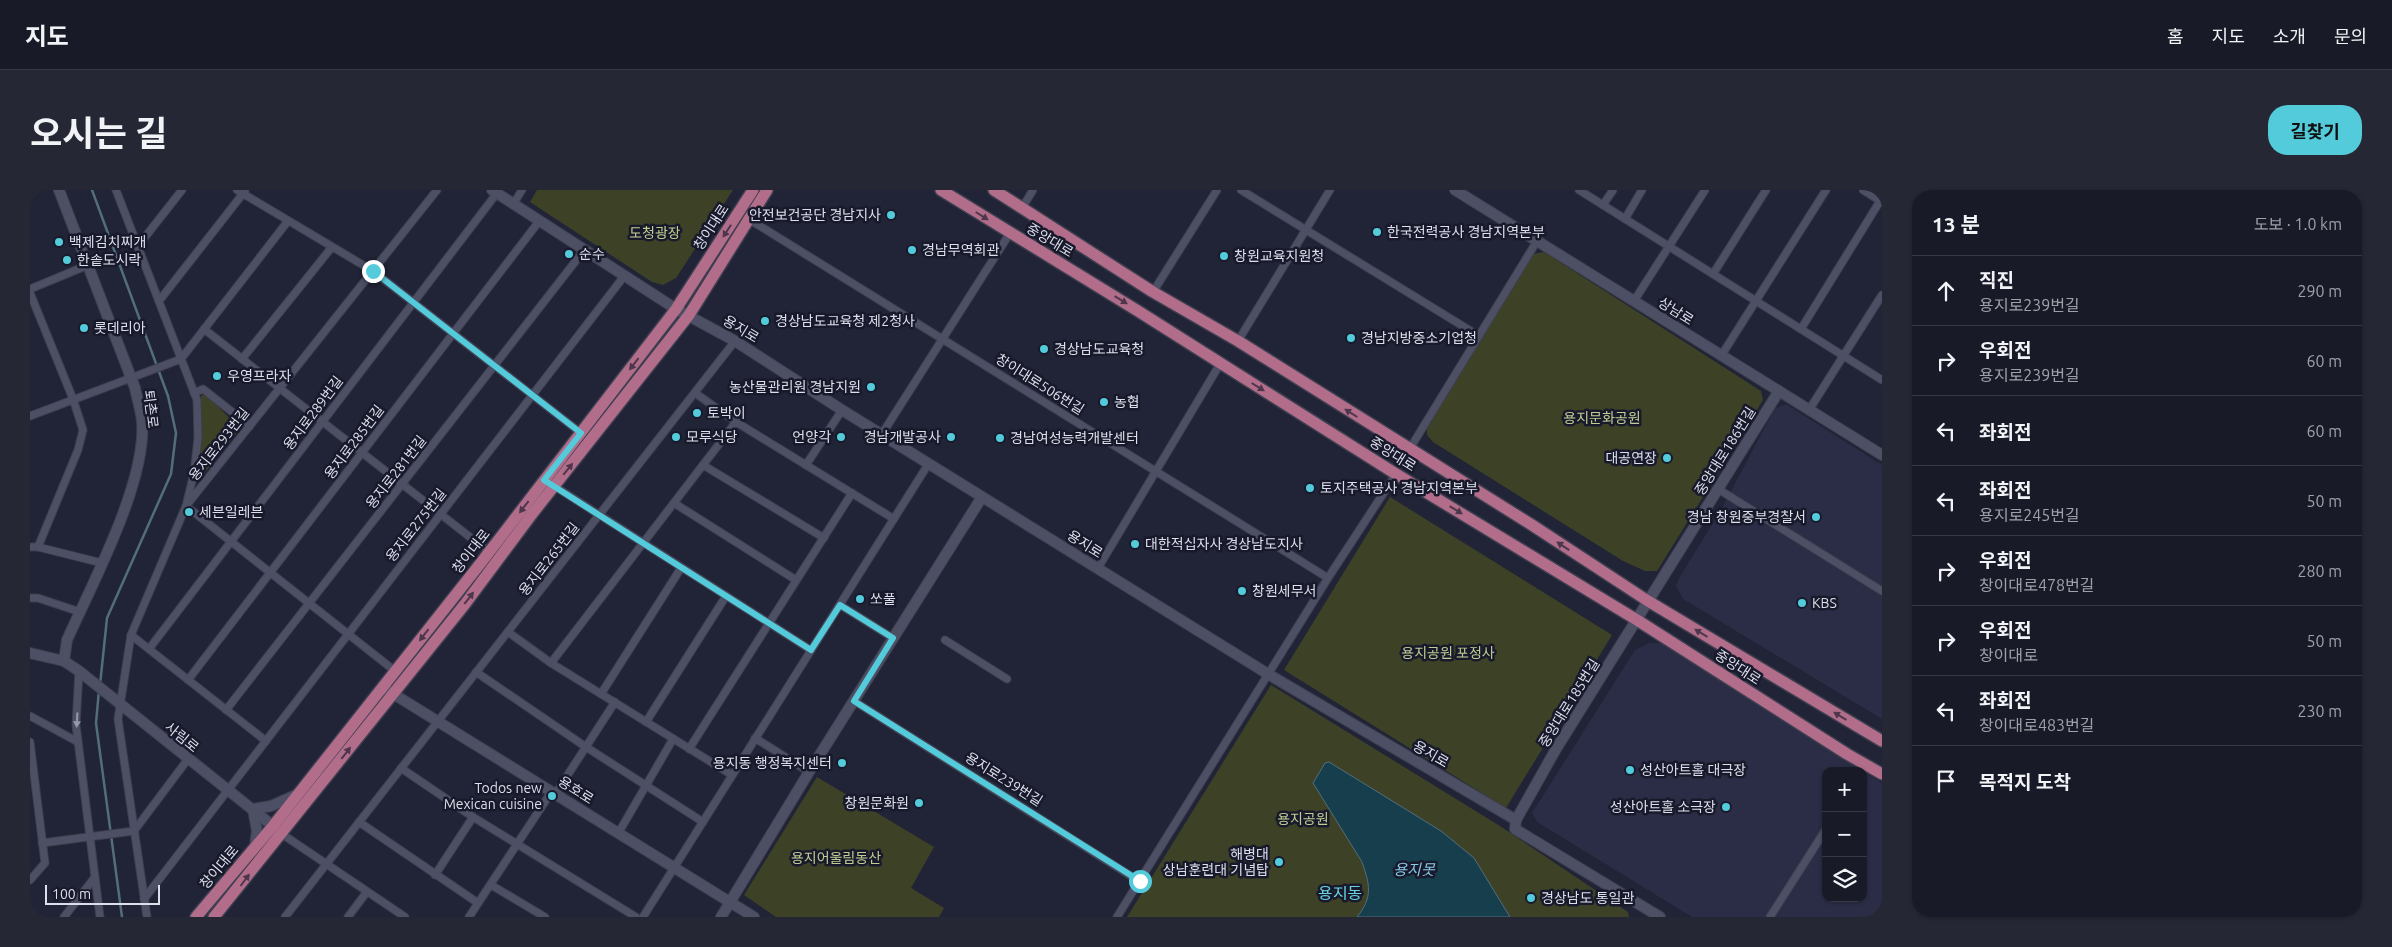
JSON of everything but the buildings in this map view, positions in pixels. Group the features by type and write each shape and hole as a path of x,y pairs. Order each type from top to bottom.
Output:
{"main road":[{"name":"퇴촌로","path":"59,190 134,376 142,422 139,456 133,485 102,562 67,640 64,661"},
{"name":"창이대로","path":"214,917 277,830 393,693 465,604 549,483 581,433 676,308 753,190"},
{"name":"창이대로","path":"196,917 256,846 277,830 298,794 489,552 689,315 766,190"},
{"name":"중앙대로","path":"940,190 1396,474 1637,620 1862,767"},
{"name":"중앙대로","path":"994,190 1153,292 1238,341 1409,450 1532,525 1648,601 1882,741"},
{"name":"상남로","path":"1455,190 1882,455"},
{"name":"용지로","path":"495,191 676,308 735,341 842,410 1268,674 1516,820 1516,829 1660,917"},
{"name":"중앙대로186번길","path":"1648,601 1779,391"},
{"path":"721,917 809,772 982,497"},
{"name":"중앙대로185번길","path":"1516,820 1556,749 1648,601"},
{"path":"30,653 64,661 82,674"},
{"name":"사림로","path":"82,674 277,830"},
{"name":"용호로","path":"382,687 754,917"},
{"name":"중앙대로","path":"1867,769 1882,774"},
{"path":"256,846 258,831 253,809 271,806 298,794"}],"street":[{"path":"116,190 159,301 178,360 197,400 198,438 194,473 186,506 132,635 118,719 146,917"},
{"path":"138,246 182,190"},
{"name":"용지로293번길","path":"186,506 437,190"},
{"path":"514,203 522,190"},
{"path":"1022,208 1033,190"},
{"path":"1153,292 1217,190"},
{"path":"1241,190 1479,336"},
{"path":"1238,341 1330,190"},
{"path":"1579,190 1882,380"},
{"path":"1603,205 1613,190"},
{"path":"1625,219 1642,190"},
{"path":"1634,301 1705,190"},
{"path":"1713,274 1766,190"},
{"path":"1721,356 1826,190"},
{"path":"1802,329 1881,201 1864,190"},
{"path":"159,301 242,191 373,271 581,433"},
{"name":"용지로289번길","path":"148,649 413,302 495,191"},
{"name":"창이대로506번길","path":"739,212 1328,578"},
{"path":"30,416 178,360 288,220"},
{"name":"용지로285번길","path":"188,680 540,220"},
{"path":"882,434 1010,233"},
{"path":"1409,450 1537,241"},
{"path":"242,359 332,247"},
{"name":"용지로281번길","path":"226,710 585,249"},
{"path":"88,265 30,291 73,399 83,430 78,450 34,547 102,562"},
{"name":"용지로275번길","path":"227,791 625,275"},
{"path":"1809,410 1882,296"},
{"path":"204,329 489,552"},
{"name":"용지로265번길","path":"285,917 735,341"},
{"path":"1098,568 1220,364"},
{"path":"194,392 203,389 250,426"},
{"path":"695,393 736,422 894,519"},
{"path":"806,465 842,410"},
{"path":"551,663 736,422"},
{"path":"643,917 929,463"},
{"path":"704,465 824,538"},
{"path":"1117,917 1328,578 1396,474"},
{"path":"549,483 811,650"},
{"path":"1718,489 1882,591"},
{"path":"689,749 852,493"},
{"path":"674,503 796,580"},
{"path":"186,506 395,671"},
{"path":"601,694 681,568"},
{"path":"646,722 726,596"},
{"path":"30,598 38,598 80,612"},
{"path":"840,605 893,638"},
{"path":"508,632 551,663 732,775"},
{"path":"132,635 266,741"},
{"path":"945,640 1006,679"},
{"path":"476,672 703,822"},
{"path":"82,674 76,724 100,917"},
{"name":"용지로239번길","path":"854,701 1140,881"},
{"path":"469,917 615,702"},
{"path":"30,716 78,742"},
{"path":"756,738 809,772"},
{"path":"619,832 673,739"},
{"path":"30,742 44,863 30,880"},
{"path":"42,843 134,831 188,759"},
{"path":"401,768 473,817 636,917"},
{"path":"144,899 227,791"},
{"path":"435,876 473,817"},
{"path":"359,822 435,876 478,903"},
{"path":"277,830 325,865 404,917"},
{"path":"1770,917 1822,835"},
{"path":"64,917 95,877"},
{"path":"491,885 545,917"},
{"path":"348,917 366,893"},
{"path":"529,917 534,910"}],"shaded area":[{"path":"1786,404 1882,465 1882,719 1683,599 1676,586 1721,510 1775,408"},
{"path":"1649,643 1663,643 1856,767 1822,767 1822,902 1867,902 1867,774 1882,783 1882,917 1692,917 1537,822 1532,813 1635,650"}],"green space":[{"name":"도청광장","path":"537,190 733,190 676,278 663,285 652,282 530,202"},
{"name":"용지문화공원","path":"1544,252 1761,391 1763,400 1657,571 1645,571 1623,561 1433,442 1427,435 1427,427 1533,254"},
{"path":"205,393 240,429 194,486 199,445 201,396"},
{"name":"용지공원 포정사","path":"1390,497 1612,635 1506,808 1284,670"},
{"name":"용지공원","path":"1271,685 1500,826 1628,912 1629,917 1127,917"},
{"name":"용지어울림동산","path":"817,777 934,847 911,888 944,908 939,917 776,917 744,895"}],"water":[{"name":"용지못","path":"1329,762 1441,831 1474,858 1510,917 1357,917 1368,897 1365,870 1362,862 1313,783 1325,763"}],"waterway":[{"path":"92,190 168,396 176,433 171,474 107,618 100,685"},
{"path":"99,690 96,723 122,917"}],"place":[{"name":"안전보건공단 경남지사","path":"891,215"},
{"name":"한국전력공사 경남지역본부","path":"1377,232"},
{"name":"백제김치찌개","path":"59,242"},
{"name":"경남무역회관","path":"912,250"},
{"name":"순수","path":"569,254"},
{"name":"창원교육지원청","path":"1224,256"},
{"name":"한솥도시락","path":"67,260"},
{"name":"경상남도교육청 제2청사","path":"765,321"},
{"name":"롯데리아","path":"84,328"},
{"name":"경남지방중소기업청","path":"1351,338"},
{"name":"경상남도교육청","path":"1044,349"},
{"name":"우영프라자","path":"217,376"},
{"name":"농산물관리원 경남지원","path":"871,387"},
{"name":"농협","path":"1104,402"},
{"name":"토박이","path":"697,413"},
{"name":"모루식당","path":"676,437"},
{"name":"언양각","path":"841,437"},
{"name":"경남개발공사","path":"951,437"},
{"name":"경남여성능력개발센터","path":"1000,438"},
{"name":"대공연장","path":"1667,458"},
{"name":"토지주택공사 경남지역본부","path":"1310,488"},
{"name":"세븐일레븐","path":"189,512"},
{"name":"경남 창원중부경찰서","path":"1816,517"},
{"name":"대한적십자사 경상남도지사","path":"1135,544"},
{"name":"창원세무서","path":"1242,591"},
{"name":"쏘풀","path":"860,599"},
{"name":"KBS","path":"1802,603"},
{"name":"용지동 행정복지센터","path":"842,763"},
{"name":"성산아트홀 대극장","path":"1630,770"},
{"name":"Todos new Mexican cuisine","path":"552,796"},
{"name":"창원문화원","path":"919,803"},
{"name":"성산아트홀 소극장","path":"1726,807"},
{"name":"해병대 상남훈련대 기념탑","path":"1279,862"},
{"name":"경상남도 통일관","path":"1531,898"}],"district":[{"name":"용지동","path":"1340,893"}],"route":[{"path":"373,271 581,433 544,480 811,650 840,605 893,638 854,701 1140,881"}]}
